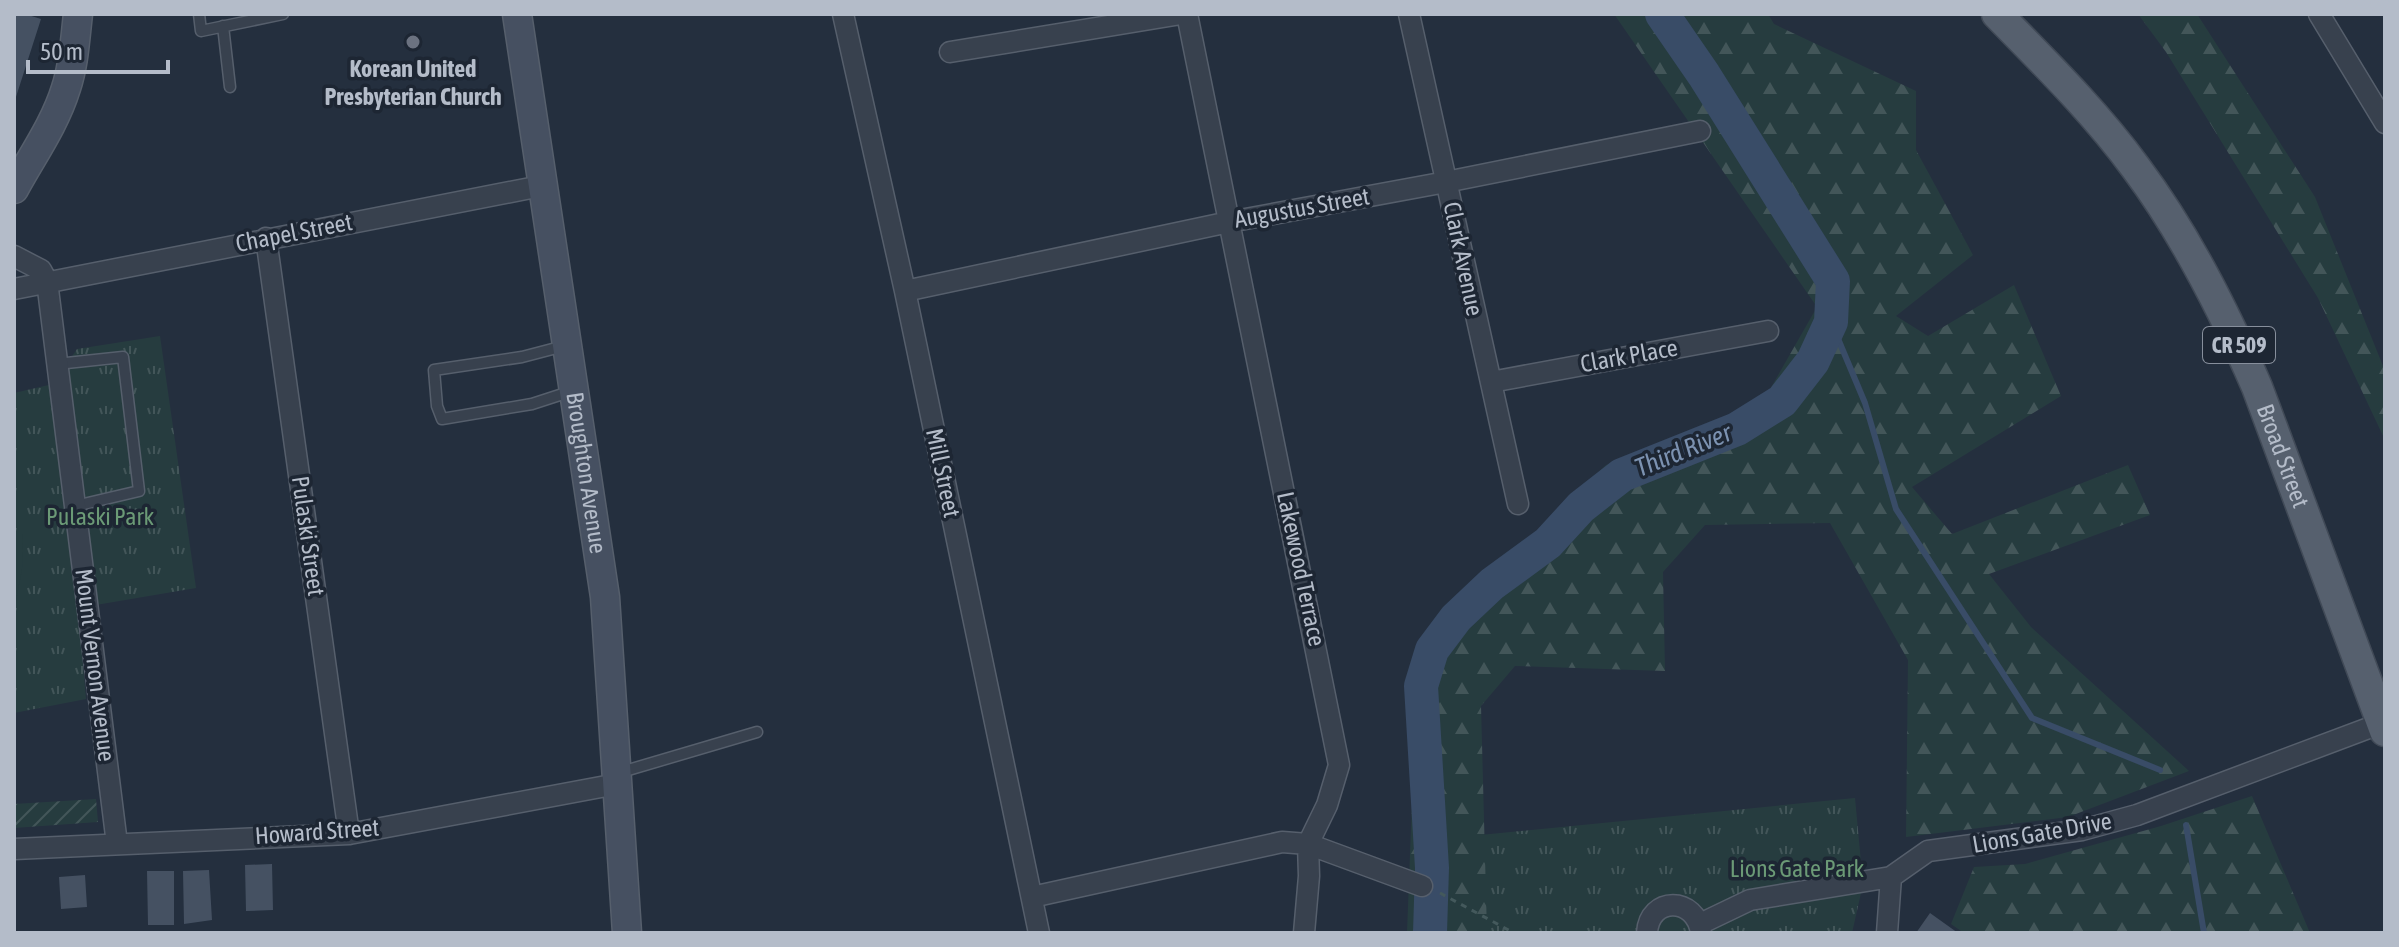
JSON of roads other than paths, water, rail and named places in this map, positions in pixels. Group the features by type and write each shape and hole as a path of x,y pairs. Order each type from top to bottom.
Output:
{"main road":[{"name":"Broad Street","path":"1997,14 2065,83 2136,168 2206,280 2257,387 2383,727"}],"street":[{"path":"14,189 66,91 78,14"},
{"name":"Broughton Avenue","path":"517,14 605,597 627,933"},
{"name":"Mill Street","path":"843,14 905,291 1039,933"},
{"path":"950,52 1181,14"},
{"name":"Lakewood Terrace","path":"1187,14 1339,765 1327,805 1308,844"},
{"name":"Clark Avenue","path":"1409,14 1518,504"},
{"path":"2319,14 2385,123"},
{"name":"Augustus Street","path":"905,291 1229,222 1700,131"},
{"name":"Chapel Street","path":"47,281 541,186"},
{"name":"Pulaski Street","path":"266,238 349,834"},
{"path":"14,256 41,270 47,281 14,289"},
{"name":"Mount Vernon Avenue","path":"47,281 67,362 117,844"},
{"name":"Clark Place","path":"1491,382 1768,331"},
{"name":"Lions Gate Drive","path":"1647,933 1651,918 1657,911 1673,905 1690,910 1700,929 1750,900 1891,877 1928,851 2082,830 2137,815 2383,727"},
{"name":"Howard Street","path":"14,849 349,834 617,779"},
{"path":"1032,897 1282,842 1308,844 1431,890"},
{"path":"1304,933 1309,876 1308,844"},
{"path":"1887,933 1891,877"}],"lane":[{"path":"199,14 201,31 283,14"},
{"path":"223,26 230,87"},
{"path":"566,345 522,357 434,370 437,406 442,419 532,404 572,391"},
{"path":"67,362 123,357 139,491 84,504"},
{"path":"617,779 757,732"}],"waterway":[{"name":"Third River","path":"1430,933 1432,868 1421,686 1432,650 1456,618 1492,584 1548,543 1581,507 1622,475 1737,429 1782,401 1813,361 1831,322 1833,281 1704,75 1662,14"},
{"path":"1831,322 1865,403 1896,509 2032,718 2160,770"},
{"path":"2186,825 2204,933"}],"place":[{"name":"Korean United Presbyterian Church","path":"413,42"}],"park label":[{"name":"Pulaski Park","path":"100,517"},
{"name":"Lions Gate Park","path":"1797,869"}]}
